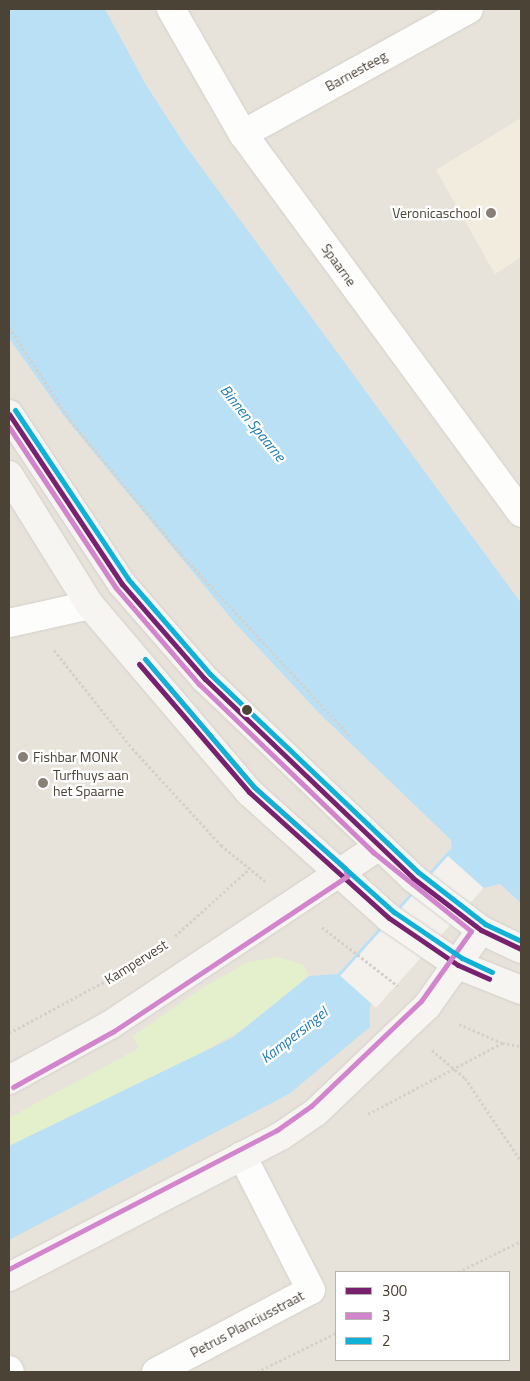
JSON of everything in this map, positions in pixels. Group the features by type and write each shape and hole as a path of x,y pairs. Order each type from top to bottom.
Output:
{"street":[{"name":"Spaarne","path":"171,9 243,134 521,513"},
{"name":"Barnesteeg","path":"243,134 469,9"},
{"path":"9,414 122,584 205,679 378,847 421,885 481,930 521,949"},
{"path":"9,475 90,605 249,792 390,918 428,946 458,965 521,990"},
{"path":"19,621 90,605"},
{"path":"9,1080 110,1025 378,847"},
{"path":"9,1277 242,1156 316,1112 405,1030 458,965 481,930"},
{"name":"Petrus Planciusstraat","path":"156,1372 311,1290 242,1156"}],"path":[{"path":"9,327 70,420 143,509 231,611 350,736"},
{"name":"Kampervest","path":"19,621 132,748 248,870 170,940"},
{"path":"355,955 392,982"},
{"name":"Kampervest","path":"9,1033 116,976"},
{"path":"405,1030 456,1068 521,1161"},
{"path":"366,1116 502,1043 521,1046"},
{"path":"460,1271 521,1241"},
{"path":"257,1372 335,1333"}],"shaded area":[{"path":"9,9 521,9 521,1372 9,1372"},
{"name":"Veronicaschool","path":"521,118 521,257 495,274 436,170"}],"green space":[{"path":"278,957 304,965 309,976 256,1022 195,1056 9,1146 9,1118 139,1048 133,1036 202,988 248,962"}],"water":[{"path":"9,9 105,9 146,85 185,145 521,603 521,903 500,884 484,888 370,1006 370,1027 289,1094 9,1240 9,1146 232,1038 309,976 338,974 452,847 451,840 318,712 235,623 64,416 9,338"}],"pier":[{"path":"448,856 484,888 376,1008 340,976"}],"transit line":[{"name":"2","path":"15,410 128,579 210,674 418,872 485,924 521,941"},
{"name":"300","path":"9,414 122,584 205,679 413,878 481,930 521,949"},
{"name":"3","path":"9,427 116,588 199,684 373,852 471,931 421,1001 311,1106 277,1130 9,1269"},
{"name":"3","path":"13,1087 114,1031 347,876 345,868 254,787 145,659"},
{"name":"2","path":"145,659 254,787 394,912 462,958 492,972"},
{"name":"300","path":"139,664 249,792 389,918 458,965 489,979"}],"place":[{"name":"Veronicaschool","path":"491,213"},
{"name":"Fishbar MONK","path":"23,757"},
{"name":"Turfhuys aan het Spaarne","path":"43,783"}],"water label":[{"name":"Binnen Spaarne","path":"253,423"},
{"name":"Kampersingel","path":"294,1035"}]}
